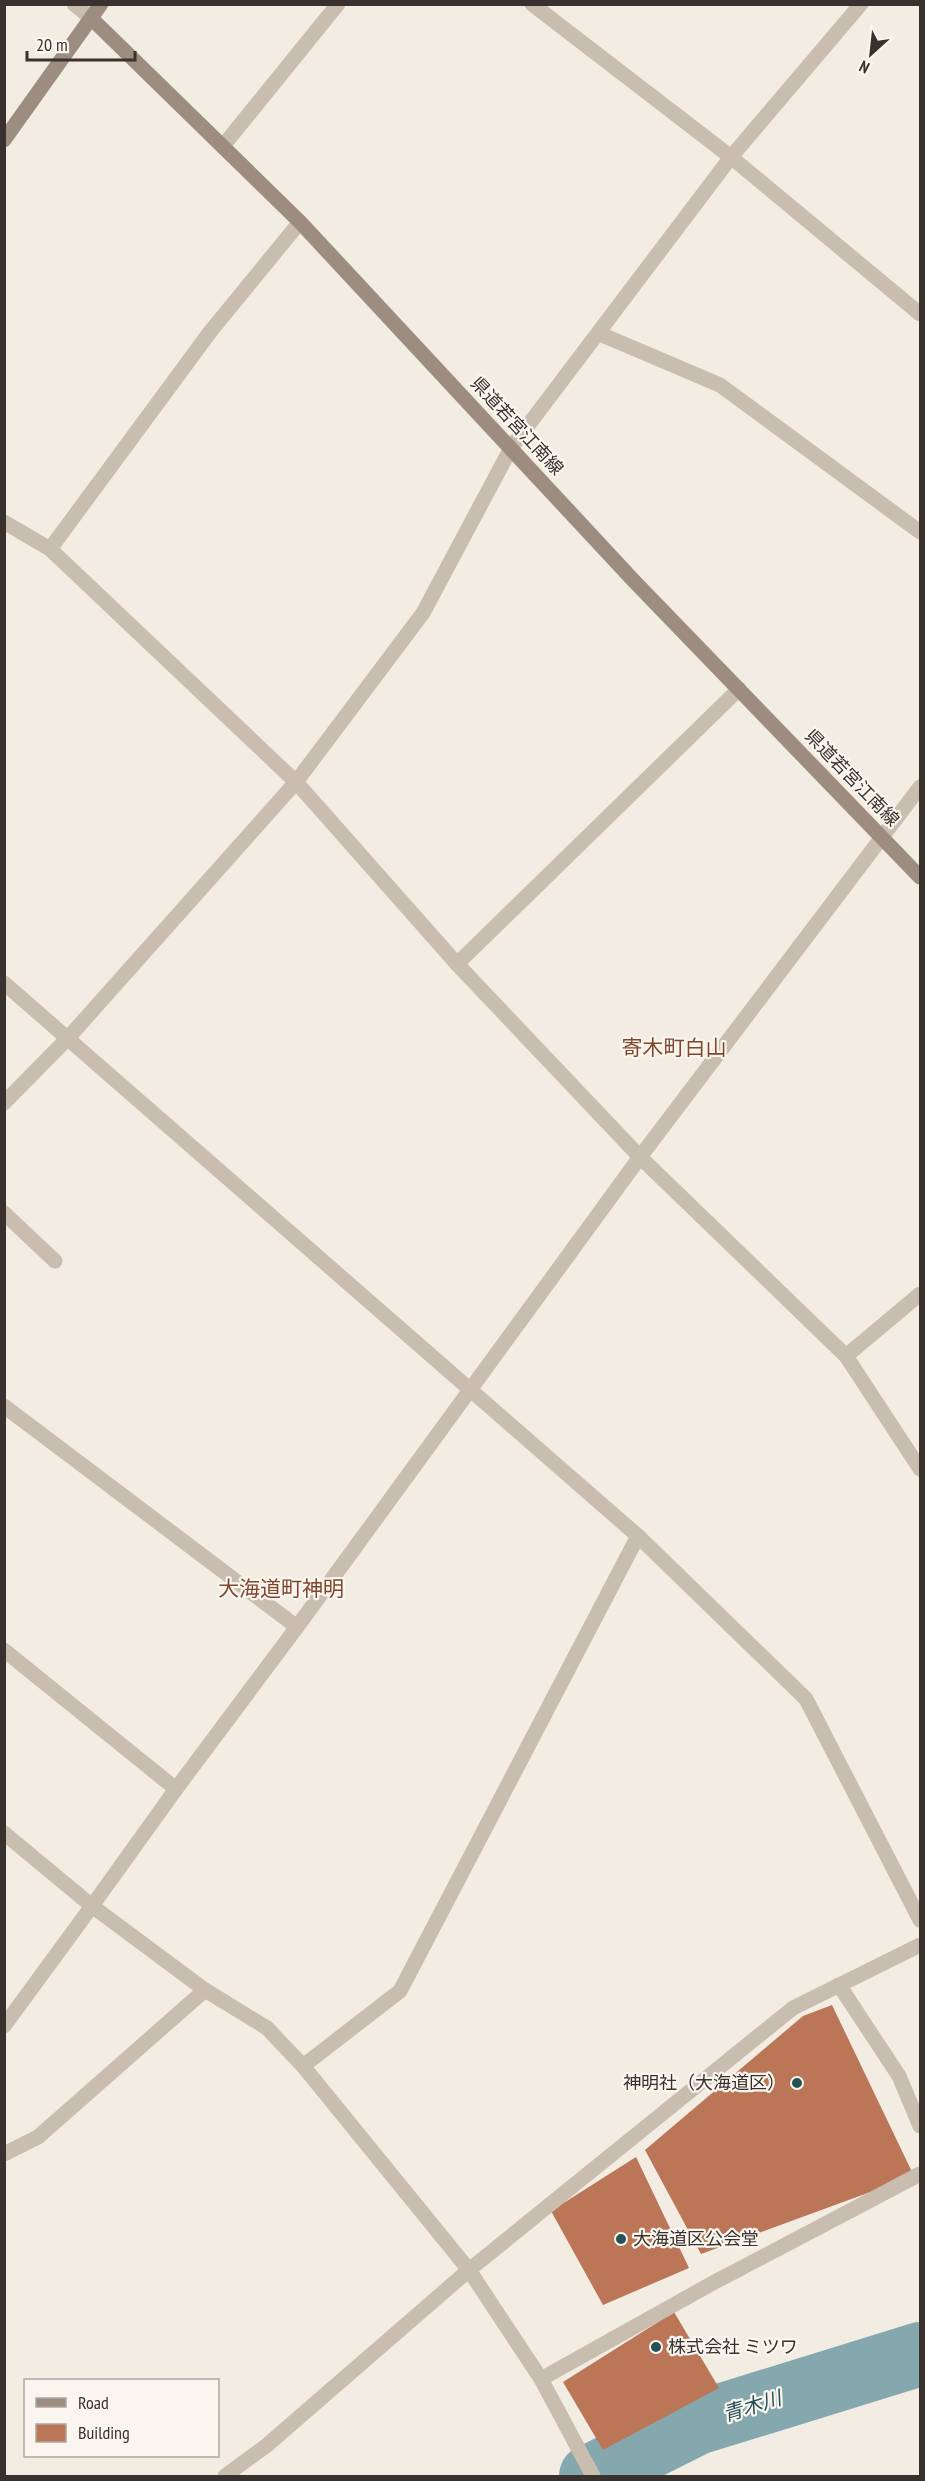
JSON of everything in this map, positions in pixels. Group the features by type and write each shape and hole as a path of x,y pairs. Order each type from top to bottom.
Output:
{"main road":[{"path":"4,140 101,4"},
{"name":"県道若宮江南線","path":"92,19 300,222 633,580 921,877"}],"street":[{"path":"74,4 92,19"},
{"path":"223,146 338,4"},
{"path":"532,4 731,157 921,314"},
{"path":"4,1103 68,1038 296,782 423,613 511,448 600,334 731,157 861,4"},
{"path":"50,549 210,332 300,222"},
{"path":"600,334 720,385 921,532"},
{"path":"4,522 50,549 296,782 457,964 640,1157 846,1356 921,1469"},
{"path":"457,964 739,689"},
{"path":"4,2026 640,1157 921,787"},
{"path":"4,983 638,1536 806,1699 921,1920"},
{"path":"4,1213 55,1261"},
{"path":"846,1356 921,1294"},
{"path":"4,1406 297,1627"},
{"path":"303,2066 400,1991 638,1536"},
{"path":"4,1650 176,1789"},
{"path":"4,1833 92,1906 205,1990 267,2028 303,2066 469,2270 541,2379 593,2476"},
{"path":"225,2476 266,2446 469,2270 793,2008 921,1945"},
{"path":"839,1985 899,2076 921,2126"},
{"path":"4,2154 38,2137 205,1990"},
{"path":"541,2379 711,2284 921,2174"}],"building":[{"name":"神明社（大海道区）","path":"832,2005 914,2176 701,2254 645,2150 803,2016"},
{"name":"大海道区公会堂","path":"636,2157 689,2268 603,2305 551,2211"},
{"name":"株式会社 ミツワ","path":"674,2312 719,2388 603,2450 563,2382"}],"waterway":[{"name":"青木川","path":"591,2476 697,2423 920,2354"}],"place":[{"name":"神明社（大海道区）","path":"797,2083"},
{"name":"大海道区公会堂","path":"621,2239"},
{"name":"株式会社 ミツワ","path":"656,2347"}],"district":[{"name":"寄木町白山","path":"674,1048"},
{"name":"大海道町神明","path":"281,1589"}]}
